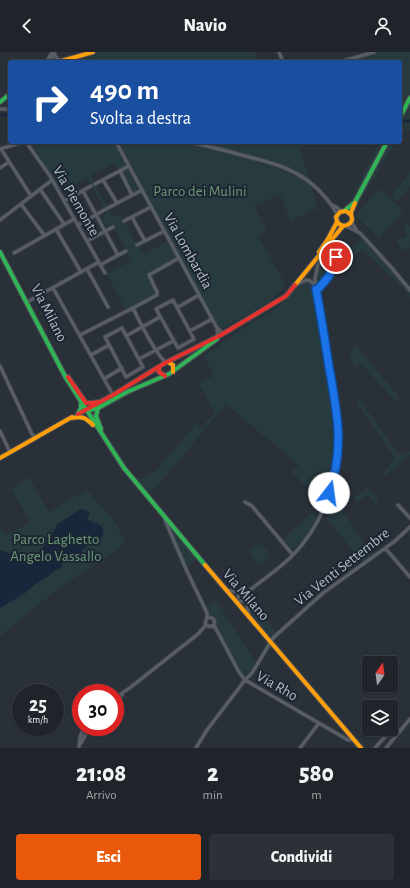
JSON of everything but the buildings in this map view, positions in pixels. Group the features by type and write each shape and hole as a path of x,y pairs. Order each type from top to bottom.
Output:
{"street":[{"path":"48,60 54,52 58,59 65,60 93,52"},
{"path":"347,60 374,52"},
{"path":"0,102 8,96"},
{"path":"402,114 410,98"},
{"path":"17,144 1,149 31,196"},
{"name":"Via Piemonte","path":"25,144 52,180 105,273"},
{"name":"Via Lombardia","path":"117,144 212,319 222,334"},
{"path":"198,144 268,161 289,169 307,179 323,194 335,209 337,222 328,239 278,301"},
{"path":"386,144 355,202 351,215 351,221 357,231 391,267 410,290"},
{"path":"0,168 9,162"},
{"path":"64,201 129,166"},
{"path":"120,171 132,195"},
{"path":"1,219 52,180"},
{"path":"104,180 117,203"},
{"path":"40,189 64,224"},
{"path":"78,225 142,190"},
{"path":"83,191 118,255"},
{"path":"337,215 355,202"},
{"path":"331,203 351,215"},
{"path":"21,204 44,236"},
{"path":"124,221 151,206"},
{"path":"132,217 145,241"},
{"path":"14,253 74,219"},
{"path":"0,458 86,410 167,362 222,334 286,296 324,249 351,221"},
{"path":"337,222 357,231"},
{"path":"87,241 113,227"},
{"path":"56,229 80,272"},
{"path":"137,245 164,231"},
{"name":"Via Milano","path":"0,248 7,258 66,378 116,456 138,486 164,517 361,748"},
{"path":"248,595 243,601 236,602 238,595 250,590 293,555 311,532 324,508 331,487 338,453 339,437 338,421 316,289 316,269 324,249"},
{"path":"28,302 80,272 126,251"},
{"name":"Via Milano","path":"0,252 68,377 73,390"},
{"path":"316,289 319,288 329,276 337,255"},
{"path":"80,335 133,308 156,294 157,292 149,275 179,258"},
{"path":"87,269 108,307"},
{"path":"293,288 306,280 312,282 316,289"},
{"path":"53,288 113,394"},
{"path":"178,308 200,296"},
{"path":"173,300 178,308 194,339 178,348 156,309 173,300"},
{"path":"133,308 161,359 173,365 173,372"},
{"path":"126,336 160,316"},
{"path":"190,331 212,319"},
{"path":"122,328 126,336 143,367 126,377 105,338 122,328"},
{"name":"Via Lombardia","path":"217,328 222,334"},
{"path":"86,410 98,408 127,392 173,372 222,334"},
{"path":"139,359 174,340"},
{"path":"91,355 109,345"},
{"path":"161,359 159,372 165,376"},
{"path":"0,366 34,439"},
{"path":"104,379 122,368"},
{"path":"68,377 85,402 99,402"},
{"path":"78,414 82,408 80,400"},
{"name":"Via Milano","path":"98,408 96,419 116,456"},
{"path":"71,418 86,418 98,429"},
{"path":"0,431 10,452"},
{"path":"245,502 252,506 293,555"},
{"path":"398,505 410,518"},
{"name":"Via Rho","path":"164,517 207,613 207,619 205,621 206,625"},
{"name":"Via Venti Settembre","path":"196,748 207,730 252,673 273,638 323,593 395,541 410,527"},
{"path":"385,548 410,577"},
{"path":"225,588 236,592 245,592"},
{"path":"249,616 246,603 250,590"},
{"name":"Via Rho","path":"207,619 210,618 213,620 214,623 212,626 215,627 239,672 245,680 348,740 354,740"},
{"path":"124,692 198,634 206,625 208,627 212,626"},
{"path":"124,694 131,687"},
{"path":"386,748 410,719"},
{"path":"300,748 319,723"},
{"path":"375,748 390,731 400,730"},
{"path":"80,736 80,747"},
{"path":"80,747 86,736"}],"green space":[{"path":"98,52 255,52 258,60 79,60 78,58"},
{"path":"376,52 410,52 410,130 404,130 402,132 402,60 350,60"},
{"name":"Parco dei Mulini","path":"30,144 305,144 300,150 318,208 291,221 280,195 254,206 267,231 258,236 286,285 265,304 220,329 143,188 133,193 120,169 118,170 114,163 90,176 113,217 120,214 143,254 168,241 178,258 148,275 156,294 126,311 107,274 132,260 112,224 107,227 101,218 107,213 87,178 61,192"},
{"path":"378,144 395,144 357,206 350,201"},
{"path":"410,172 410,186 398,202 391,196"},
{"path":"379,189 403,211 379,238 355,216"},
{"path":"403,219 410,226 410,247 405,252 396,242 399,239 407,237"},
{"path":"362,238 395,273 410,292 410,298 402,287 362,249 329,283 317,299 337,427 335,465 330,488 322,506 319,506 301,481 291,472 299,465 226,404 155,489 148,494 136,478 140,479 156,471 196,423 201,427 215,413 199,384 213,376 204,356 234,334 276,308 302,283 307,281 310,282 313,284 315,289 319,278 318,267 329,251 334,255 330,279 342,266 344,258"},
{"path":"355,344 400,398 395,401 360,363 356,369 349,353"},
{"path":"359,399 400,455 410,451 410,455 385,476 383,473 395,458 356,402"},
{"name":"Parco Laghetto Angelo Vassallo","path":"29,477 49,512 87,490 117,524 121,534 124,537 125,543 110,555 60,587 0,636 0,527 6,536 30,522 11,488"},
{"path":"368,488 379,502 376,505 368,495 357,502 354,497"},
{"path":"341,508 372,555 362,562 326,518"},
{"path":"315,510 316,521 302,542 293,549 290,548 283,538"},
{"path":"174,532 196,559 187,567 173,534"},
{"path":"261,543 271,556 258,565 249,551"},
{"path":"260,584 262,584 254,591 251,597 276,633 273,635 269,634 262,627 249,610 249,598 253,592"},
{"path":"216,600 256,662 247,674 243,674 216,626 215,620 211,616 206,606"}],"water":[{"path":"80,509 89,512 89,516 87,518 88,520 102,527 103,535 101,539 97,543 88,544 82,549 81,555 71,558 60,554 59,556 64,560 62,567 38,582 24,594 0,608 0,550 21,555 38,552 46,544 57,524"}],"waterway":[{"path":"0,115 8,115"},
{"path":"402,121 410,121"}],"traffic: fast":[{"path":"0,102 8,96"},
{"path":"402,113 410,98"},
{"path":"344,211 355,202 386,144"},
{"path":"0,252 66,378 124,468 205,565"},
{"path":"89,410 98,408 127,392 169,374 217,339"},
{"path":"78,414 81,404"},
{"path":"98,408 96,416 101,429"}],"traffic: slow":[{"path":"65,60 93,52"},
{"path":"351,215 346,211 340,212 336,217 337,222 344,226 350,223 352,220 351,213 355,203"},
{"path":"319,252 337,222"},
{"path":"295,285 343,226"},
{"path":"168,362 173,365 173,372"},
{"path":"0,458 72,417"},
{"path":"71,418 83,418 88,420 93,425"},
{"path":"205,565 361,748"}],"traffic: jam":[{"path":"78,414 113,395 165,363 221,335 286,296 295,285"},
{"path":"159,367 159,372 165,376"},
{"path":"68,377 86,403 99,402"}],"route":[{"path":"329,493 335,473 338,453 338,421 316,289 319,288 329,276 336,257"}]}
